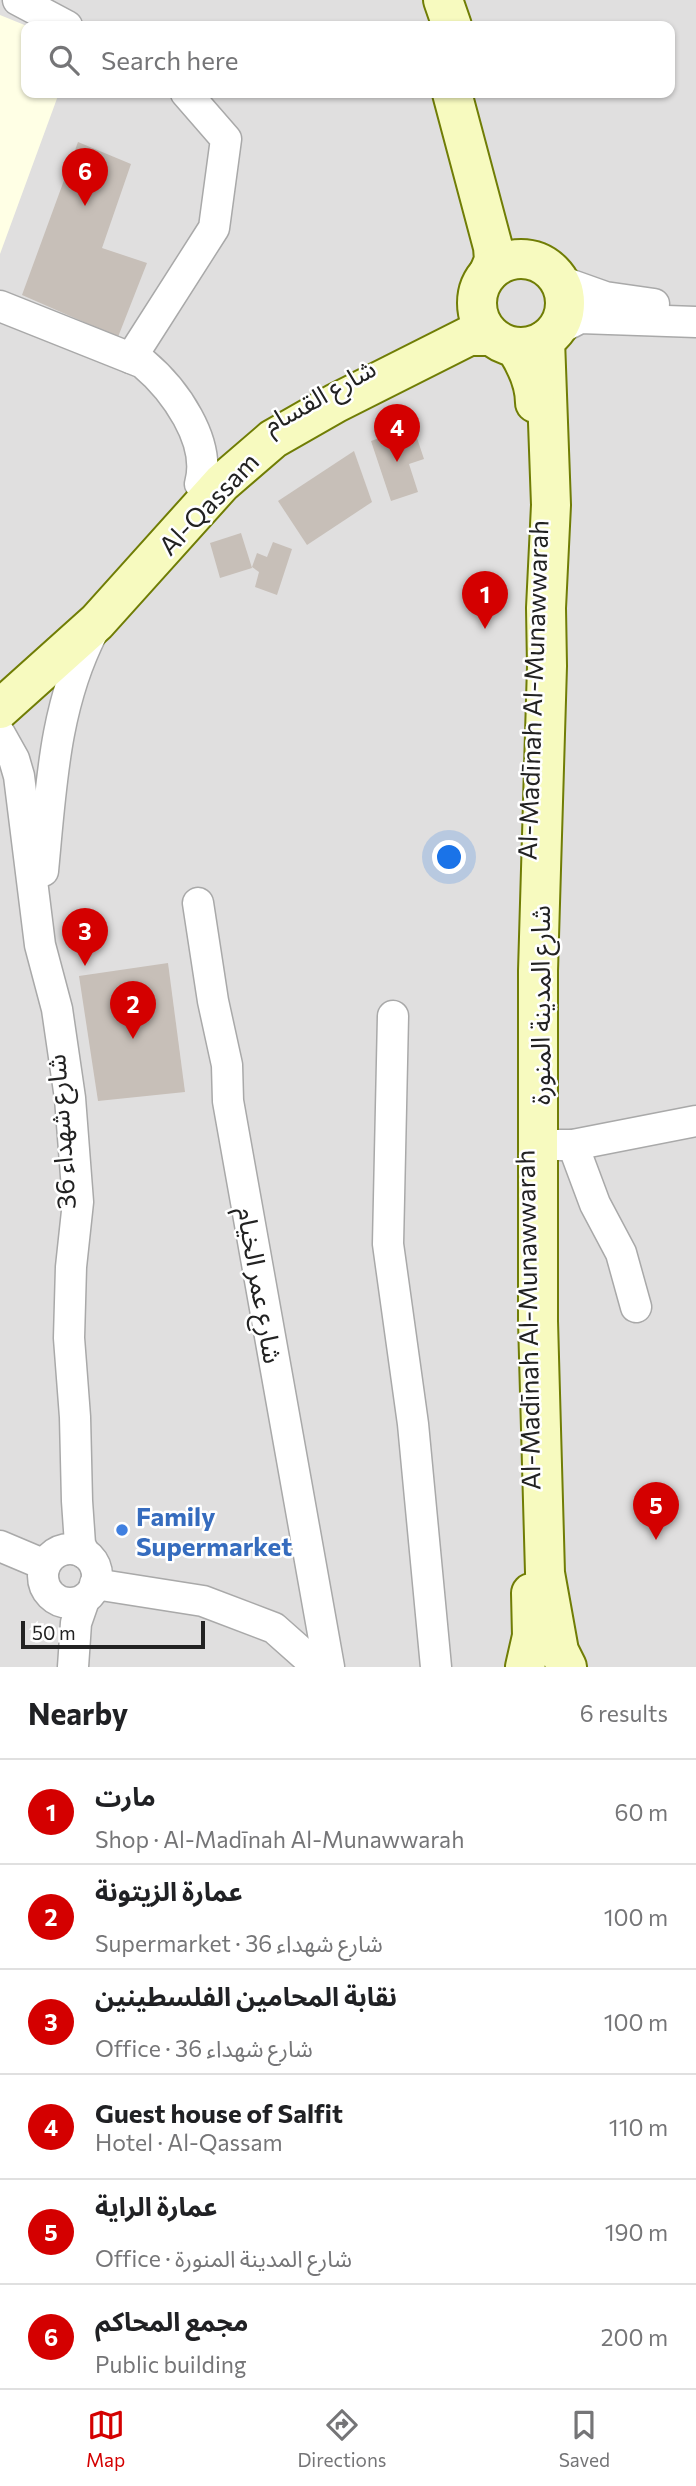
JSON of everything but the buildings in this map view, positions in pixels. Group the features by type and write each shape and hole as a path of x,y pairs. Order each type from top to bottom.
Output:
{"main road":[{"path":"424,0 430,21"},
{"path":"443,0 450,21"},
{"path":"453,98 512,321"},
{"path":"476,98 515,228 564,293 563,319 512,321"},
{"path":"512,321 499,264 510,260 547,271"},
{"name":"شارع القسام","path":"0,689 88,612 200,484 261,425 327,385 464,320 512,321"},
{"name":"Al-Qassam","path":"0,709 97,622 222,483 273,439 336,403 469,337 512,321"},
{"name":"شارع المدينة المنورة","path":"512,321 551,505 546,608 547,666 538,971 556,1145 538,1321 545,1573 559,1651 565,1667"},
{"name":"Al-Madīnah Al-Munawwarah","path":"512,321 535,394 538,505 532,608 534,666 525,971 525,1321 532,1636 525,1667"},
{"path":"532,1667 546,1663 565,1667"}],"street":[{"path":"18,0 58,21"},
{"path":"131,358 215,228 226,139 190,98"},
{"path":"547,271 605,297 640,303 696,306"},
{"path":"0,306 143,363 156,374 183,412 199,449 202,464 200,484"},
{"path":"512,321 580,318 696,322"},
{"path":"40,949 40,906 51,786 60,723 74,672 97,622"},
{"path":"0,734 14,759 19,776 40,949"},
{"name":"شارع شهداء 36","path":"0,799 9,822 22,908 48,1011 62,1112 68,1202 62,1266 60,1338 71,1530 63,1557"},
{"name":"شارع عمر الخيام","path":"198,903 213,1001 227,1066 231,1115 329,1667"},
{"name":"شارع شهداء 36","path":"40,949 57,1009 70,1098 78,1202 71,1267 69,1338 80,1544 63,1557"},
{"path":"393,1016 388,1244 413,1423 436,1667"},
{"path":"636,1307 621,1253 595,1204 556,1145 696,1121"},
{"path":"0,1546 94,1564 97,1574 80,1595 65,1606 61,1667"},
{"path":"63,1557 43,1576 53,1597 80,1595 203,1601 274,1628 318,1667"},
{"path":"73,1667 80,1595"}],"shaded area":[{"path":"0,0 696,0 696,1667 0,1667"},
{"path":"0,15 21,24 21,98 57,98 0,254"}],"place":[{"name":"مجمع المحاكم","path":"85,206"},
{"name":"Guest house of Salfit","path":"397,462"},
{"name":"مارت","path":"485,629"},
{"name":"نقابة المحامين الفلسطينين","path":"85,966"},
{"name":"عمارة الزيتونة","path":"133,1039"},
{"name":"Family Supermarket","path":"122,1530"},
{"name":"عمارة الراية","path":"656,1540"}]}
